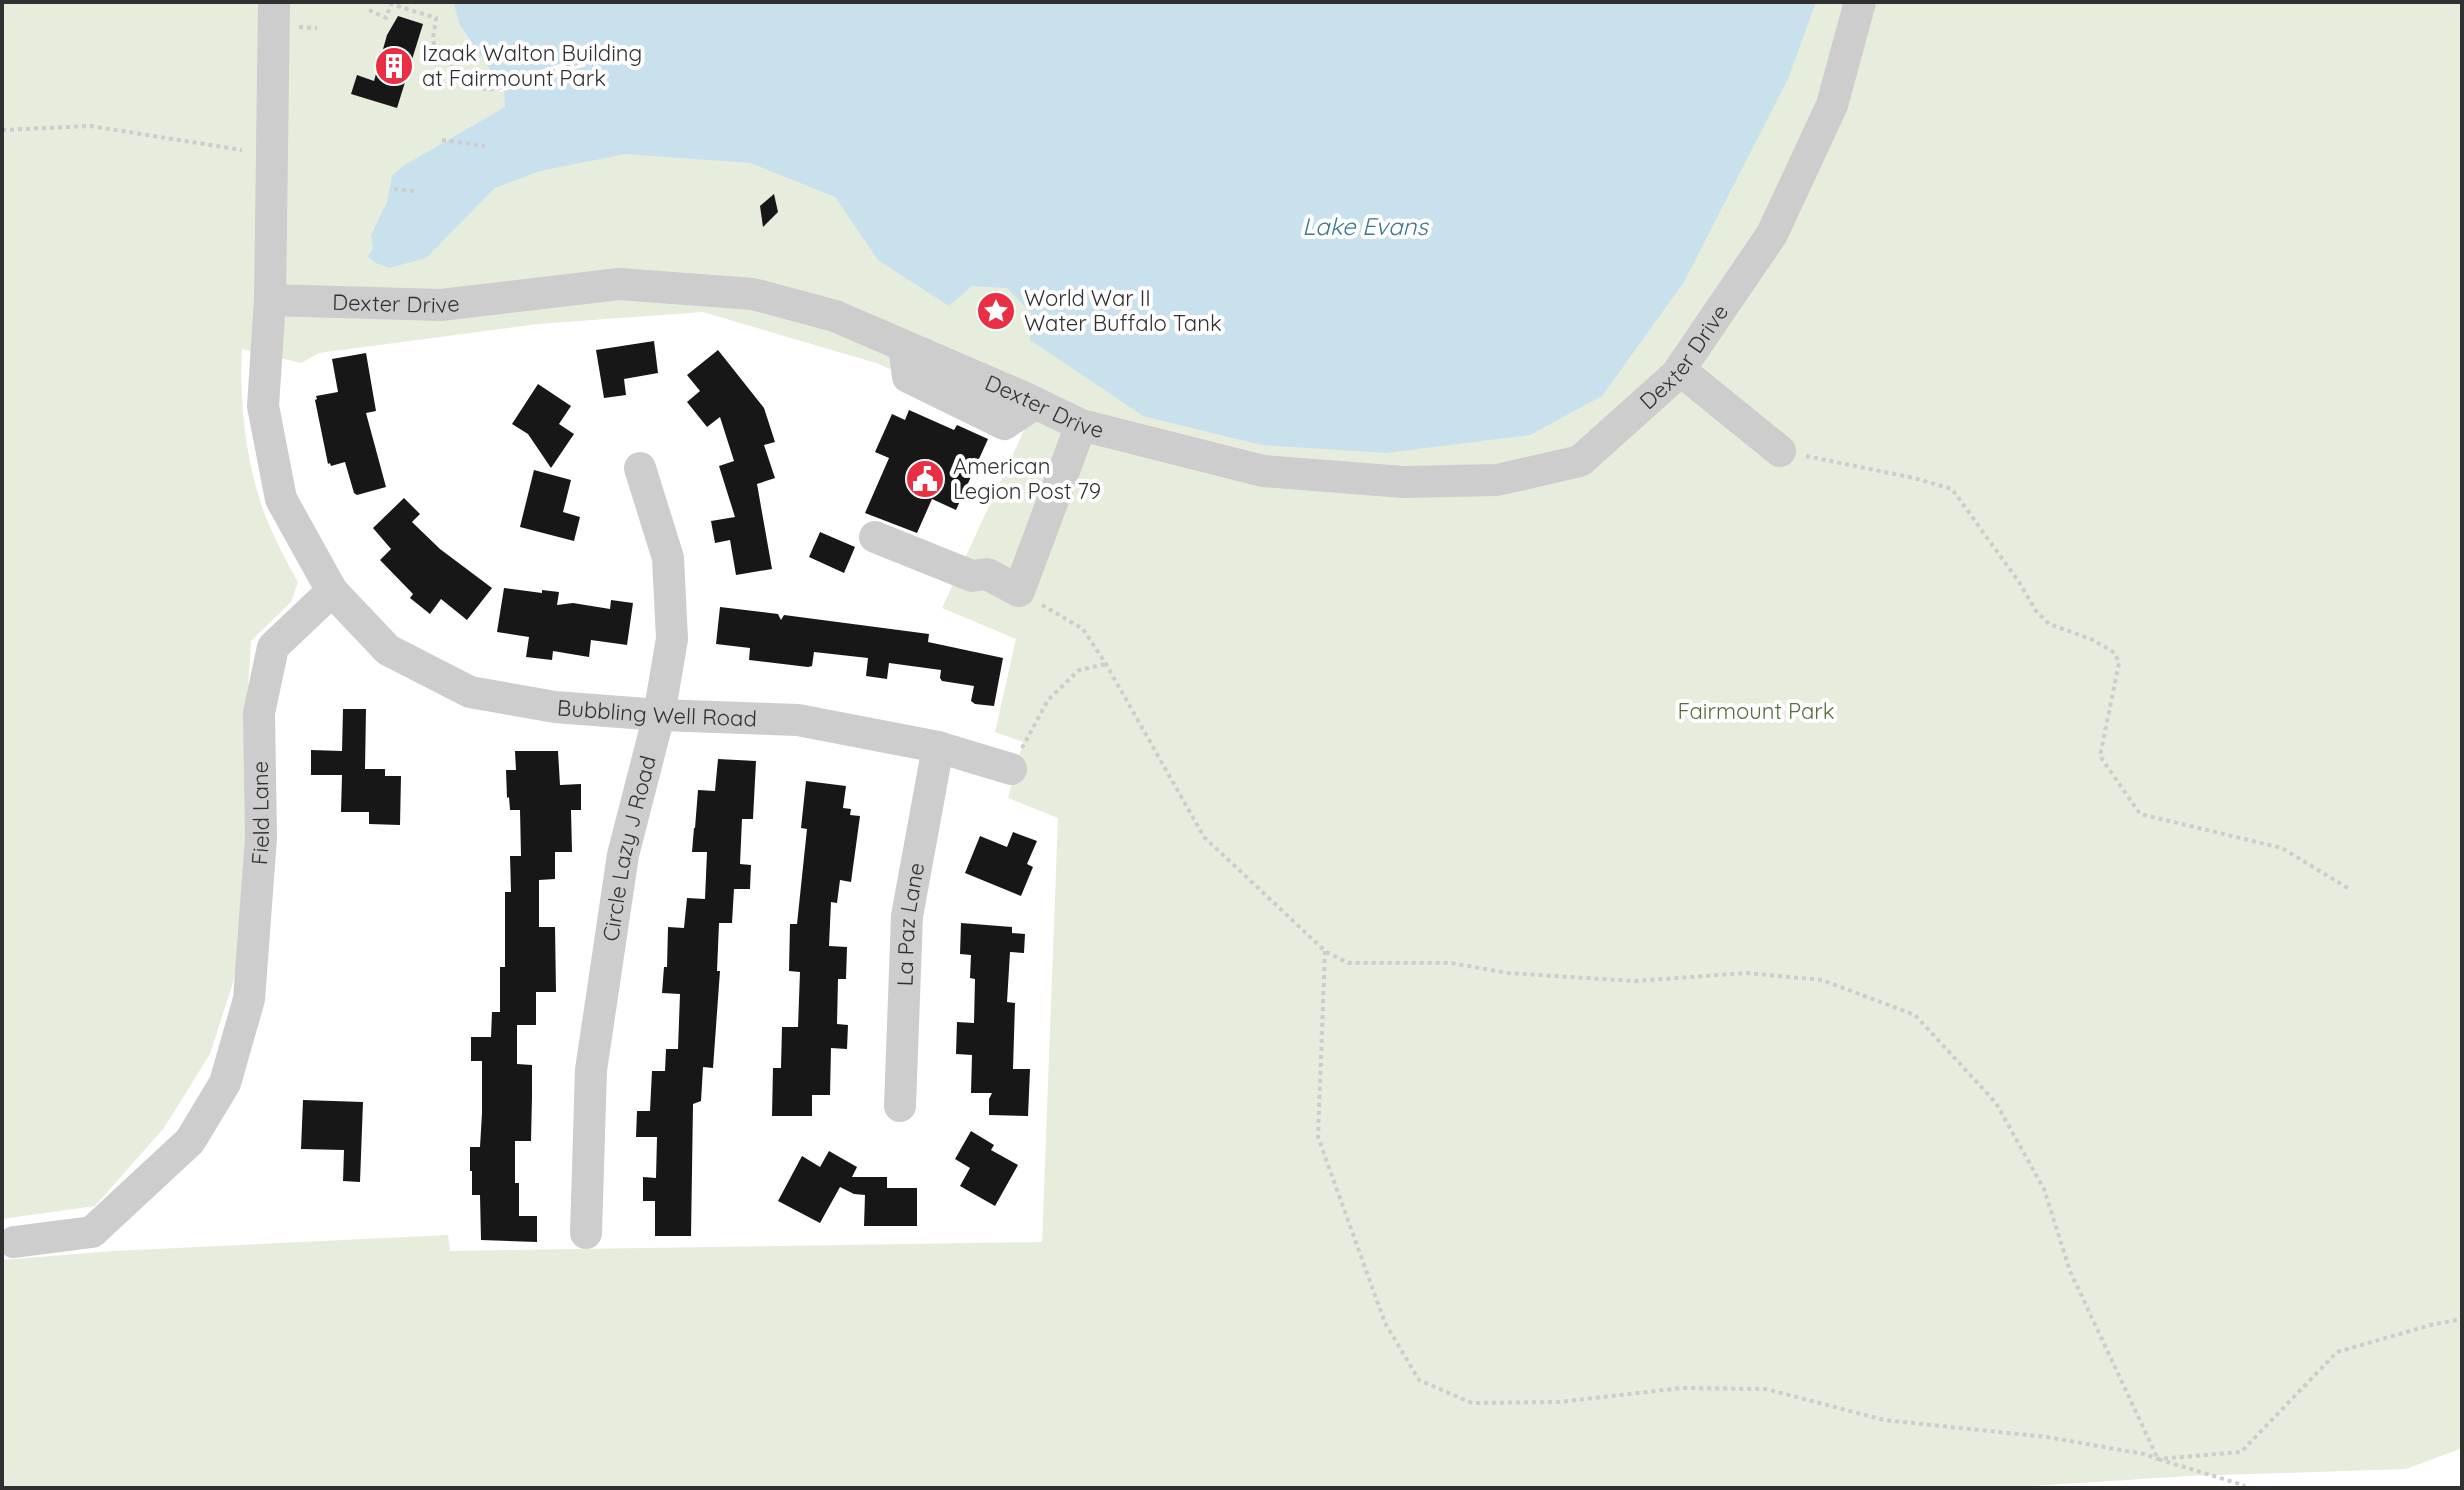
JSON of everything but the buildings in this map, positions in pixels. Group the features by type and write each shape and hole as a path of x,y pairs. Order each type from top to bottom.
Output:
{"street":[{"name":"Dexter Drive","path":"270,300 441,305 619,284 753,294 835,316 1081,425 1263,471 1403,482 1497,480 1580,461 1680,370 1772,234 1832,105 1860,2"},
{"path":"283,14 263,406 281,499 332,591"},
{"path":"1680,370 1780,451"},
{"path":"875,537 972,576 987,574 1019,591 1081,425"},
{"name":"Circle Lazy J Road","path":"586,1233 591,1070 623,855 659,715 672,639 668,558 640,468"},
{"name":"Bubbling Well Road","path":"332,591 388,650 470,692 555,707 659,715 798,720 938,747 1011,769"},
{"name":"Field Lane","path":"14,1242 92,1232 190,1141 225,1083 249,999 261,838 259,713 273,647 332,591"},
{"name":"La Paz Lane","path":"900,1106 907,916 938,747"}],"path":[{"path":"369,10 386,18 391,4 436,18 433,38 436,57 486,90 584,61"},
{"path":"283,14 317,28"},
{"path":"2,130 90,126 242,150"},
{"path":"442,140 485,146"},
{"path":"394,189 415,191"},
{"path":"1780,451 1843,462 1952,489 2042,618 2115,653 2119,663 2100,756 2140,814 2282,848 2351,890"},
{"path":"1019,591 1083,629 1204,837 1325,951 1348,963 1451,963 1508,973 1635,981 1747,973 1822,980 1915,1015 1996,1103 2044,1189 2070,1271 2158,1459"},
{"path":"1011,769 1048,700 1079,670 1106,664"},
{"path":"1325,951 1318,1137 1385,1323 1419,1380 1472,1403 1559,1402 1682,1388 1766,1389 1884,1420 2047,1437 2144,1454 2245,1488"},
{"path":"2158,1459 2241,1452 2337,1352 2462,1319"}],"green space":[{"name":"Fairmount Park","path":"2,2 2462,2 2462,1448 2406,1469 2190,1476 2001,1488 2,1488 2,1260 113,1251 448,1235 450,1251 1042,1242 1058,818 1008,798 1023,742 995,732 1016,639 942,608 1025,428 876,363 703,312 538,324 319,353 301,363 242,349 243,412 258,496 280,549 298,582 291,602 251,641 245,740 246,942 210,1054 164,1128 95,1206 2,1219"}],"water":[{"name":"Lake Evans","path":"453,2 1816,2 1788,79 1684,282 1602,396 1530,435 1386,453 1261,445 1143,416 1030,340 1031,313 1007,288 972,286 949,306 878,260 835,197 750,163 626,154 540,171 495,188 426,258 389,268 376,263 368,257 373,248 371,235 387,202 392,176 403,166 505,107 504,90 460,25"}],"pier":[{"path":"583,57 586,66 500,92 497,83"}],"place":[{"name":"Izaak Walton Building at Fairmount Park","path":"394,66"},
{"name":"World War II Water Buffalo Tank","path":"996,311"},
{"name":"American Legion Post 79","path":"925,479"}]}
